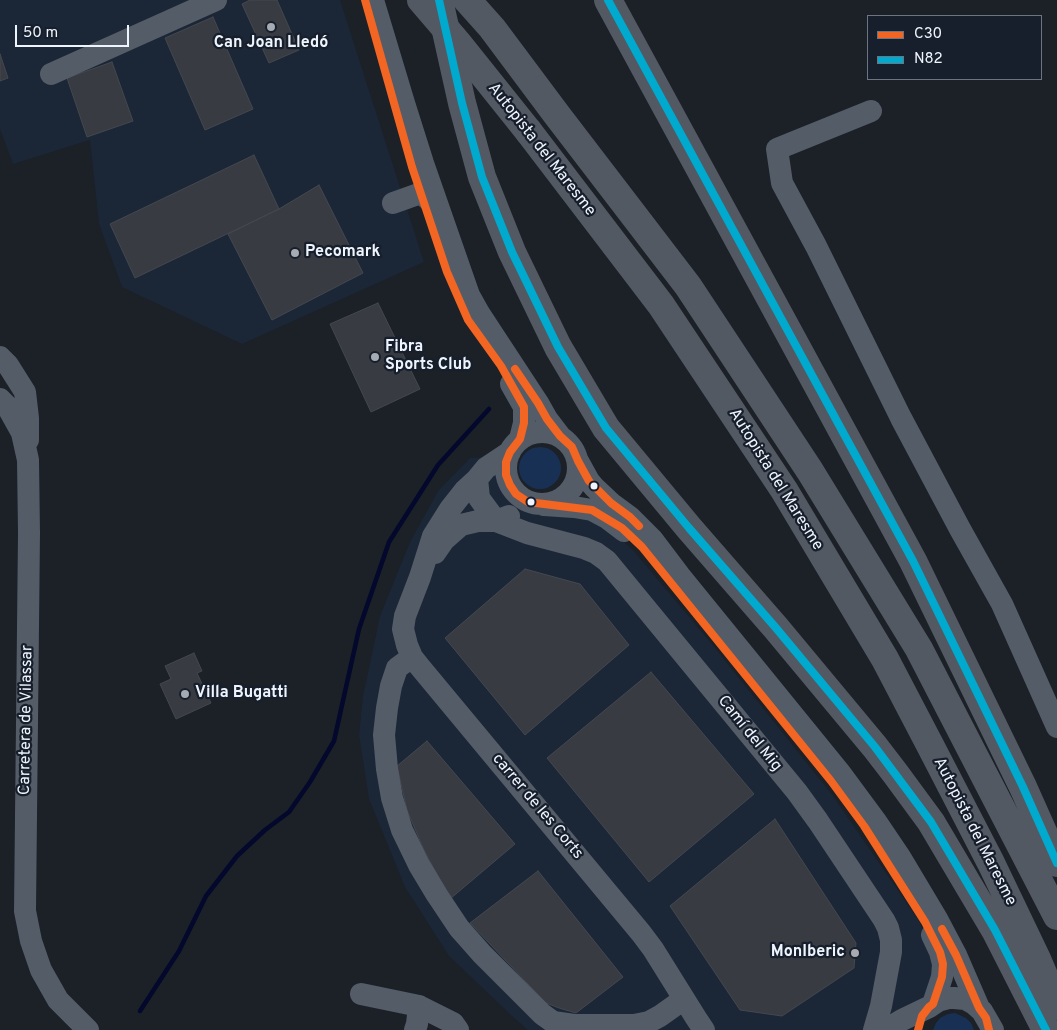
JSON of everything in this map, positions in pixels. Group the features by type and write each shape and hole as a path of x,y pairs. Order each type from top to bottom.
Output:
{"highway":[{"name":"Autopista del Maresme","path":"420,0 457,42 529,132 661,305 784,490 885,660 932,747 1037,959 1057,1006"},
{"path":"439,0 462,103 482,177 512,252 558,347 606,428 689,528 776,628 895,773 931,822 995,930 1046,1030"},
{"name":"Autopista del Maresme","path":"467,0 492,28 688,286 810,471 918,649 1057,916"},
{"path":"608,0 912,561 1023,787 1057,863"}],"street":[{"path":"51,74 216,0"},
{"path":"365,0 395,108 444,266 468,320 501,366 524,407 524,423 506,462 506,475 516,494 528,502 540,504"},
{"path":"374,0 438,209 469,295 476,307 547,419 560,436 572,447 594,488 630,516 652,539 864,804 900,857 937,919 987,1021"},
{"path":"871,111 777,150 782,183 901,418 1002,604 1057,727"},
{"path":"393,202 421,193"},
{"path":"421,193 438,209"},
{"path":"0,357 8,365 25,392 28,418 28,460"},
{"name":"Carretera de Vilassar","path":"0,399 7,406 22,433 28,460 29,533 36,600 25,911 31,941 40,970 58,1000 84,1028"},
{"path":"420,577 433,536 450,509 486,468 527,435 537,432 560,436"},
{"path":"420,577 444,540 461,525 478,520 496,521 540,504 557,502 567,495 574,486 578,476 578,461"},
{"path":"477,478 480,498 496,521"},
{"name":"Camí del Mig","path":"540,504 592,510 622,528 642,547 831,781 864,826 925,922 940,952 943,964 942,977 931,1005 922,1016 918,1030"},
{"name":"Camí del Mig","path":"496,521 527,533 596,553 607,561 797,792 888,928 891,952 881,1006 874,1030"},
{"name":"carrer de les Corts","path":"420,577 405,616 403,629 412,657 641,933 704,1030"},
{"path":"412,657 397,668 391,686 384,734 386,769 392,798 402,830 419,865 460,928 482,954 542,1014 553,1022 574,1025 634,1025 649,1022 684,999"},
{"path":"361,994 419,1006 453,1023 458,1030"},
{"path":"889,1030 902,1020 948,998 960,998 970,1002 987,1021"},
{"path":"415,1030 419,1006"}],"shaded area":[{"path":"0,0 340,0 424,262 242,344 122,287 99,224 90,140 13,164 0,129"},
{"path":"544,447 552,450 558,456 561,468 558,480 552,486 536,489 528,486 522,480 519,464 522,456 528,450"},
{"path":"489,457 513,503 546,516 585,517 608,528 633,550 711,643 833,796 919,921 934,954 933,979 908,1030 528,1030 449,956 405,887 369,799 359,735 363,696 380,616 410,542 438,491 470,458"},
{"path":"955,1013 966,1018 974,1030 933,1030 940,1018"}],"building":[{"name":"Can Joan Lledó","path":"250,0 277,0 299,50 269,63 242,4"},
{"path":"213,17 253,109 205,130 165,38"},
{"path":"0,54 8,78 0,81"},
{"path":"112,62 133,121 87,137 67,78"},
{"path":"254,155 279,209 135,278 110,224"},
{"name":"Pecomark","path":"319,185 363,273 272,320 228,234 279,209"},
{"name":"Fibra Sports Club","path":"378,303 420,389 371,412 330,324"},
{"path":"525,569 580,584 629,645 525,735 445,638"},
{"name":"Villa Bugatti","path":"194,653 202,671 197,673 211,703 176,719 160,684 171,679 165,666"},
{"path":"651,672 754,794 649,882 547,758"},
{"path":"427,741 515,844 450,899 424,850 407,810 397,766"},
{"path":"775,819 856,943 854,968 782,1016 740,1010 670,906"},
{"path":"538,871 623,977 576,1013 546,1003 470,923"}],"waterway":[{"path":"140,1011 179,951 206,896 237,856 265,830 289,812 310,782 334,741 359,629 389,542 438,465 489,409"}],"transit line":[{"name":"C30","path":"365,0 412,167 447,272 468,320 501,366 524,407 524,423 520,439 510,452 506,462 506,475 510,485 516,494 528,502 592,510 622,528 642,547 831,781 864,826 925,922 940,952 943,964 942,977 933,1004 922,1016 918,1030"},
{"name":"N82","path":"439,0 462,103 482,177 512,252 558,347 606,428 875,747 931,822 995,930 1046,1030"},
{"name":"N82","path":"608,0 913,561 1023,787 1057,863"},
{"name":"C30","path":"515,369 547,419 560,436 572,447 589,481 611,503 639,526"},
{"name":"C30","path":"942,929 956,955 979,1008 986,1018 989,1030"}],"place":[{"name":"Can Joan Lledó","path":"271,27"},
{"name":"Pecomark","path":"295,253"},
{"name":"Fibra Sports Club","path":"375,357"},
{"name":"Villa Bugatti","path":"185,694"},
{"name":"MonIberic","path":"855,953"}]}
